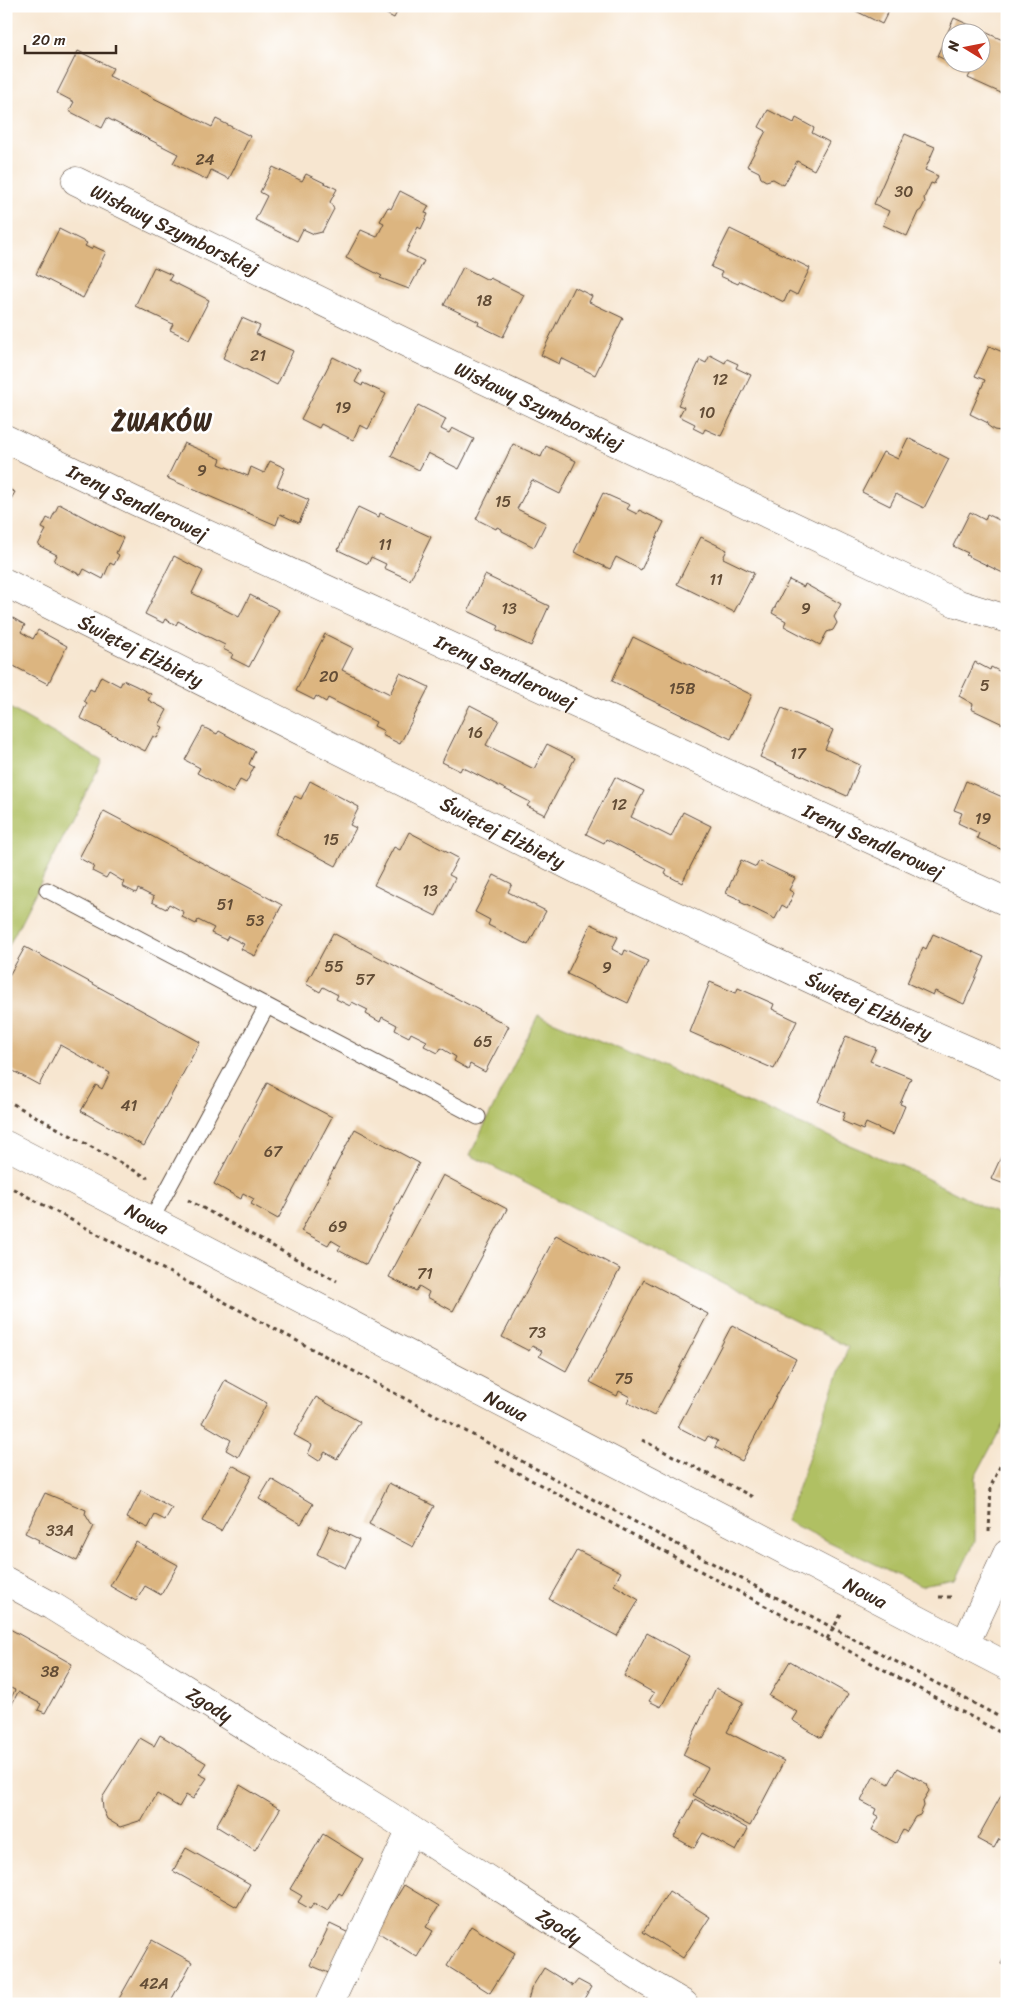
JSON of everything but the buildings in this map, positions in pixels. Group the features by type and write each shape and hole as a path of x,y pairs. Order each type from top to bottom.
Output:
{"street":[{"name":"Wisławy Szymborskiej","path":"76,181 425,352 956,604 1007,619"},
{"name":"Ireny Sendlerowej","path":"6,439 146,507 1007,902"},
{"name":"Świętej Elżbiety","path":"6,583 578,870 879,1011 1007,1067"},
{"name":"Nowa","path":"6,1145 1007,1666"},
{"path":"965,1644 1007,1554"},
{"name":"Zgody","path":"6,1581 52,1606 411,1830 645,1981 684,2004"},
{"path":"329,2004 411,1830"}],"lane":[{"path":"47,890 478,1117"},
{"path":"151,1220 267,1006"}],"path":[{"path":"6,1184 1007,1721"},
{"path":"989,1533 991,1486 1007,1451"},
{"path":"496,1461 1007,1736"},
{"path":"938,1597 956,1597 962,1592"},
{"path":"827,1640 846,1606"}],"green space":[{"path":"6,706 102,761 6,951"},
{"path":"538,1015 912,1171 1007,1219 1007,1417 975,1477 975,1541 956,1580 921,1586 786,1521 848,1347 470,1155"}],"district":[{"name":"ŻWAKÓW","path":"162,422"}]}
